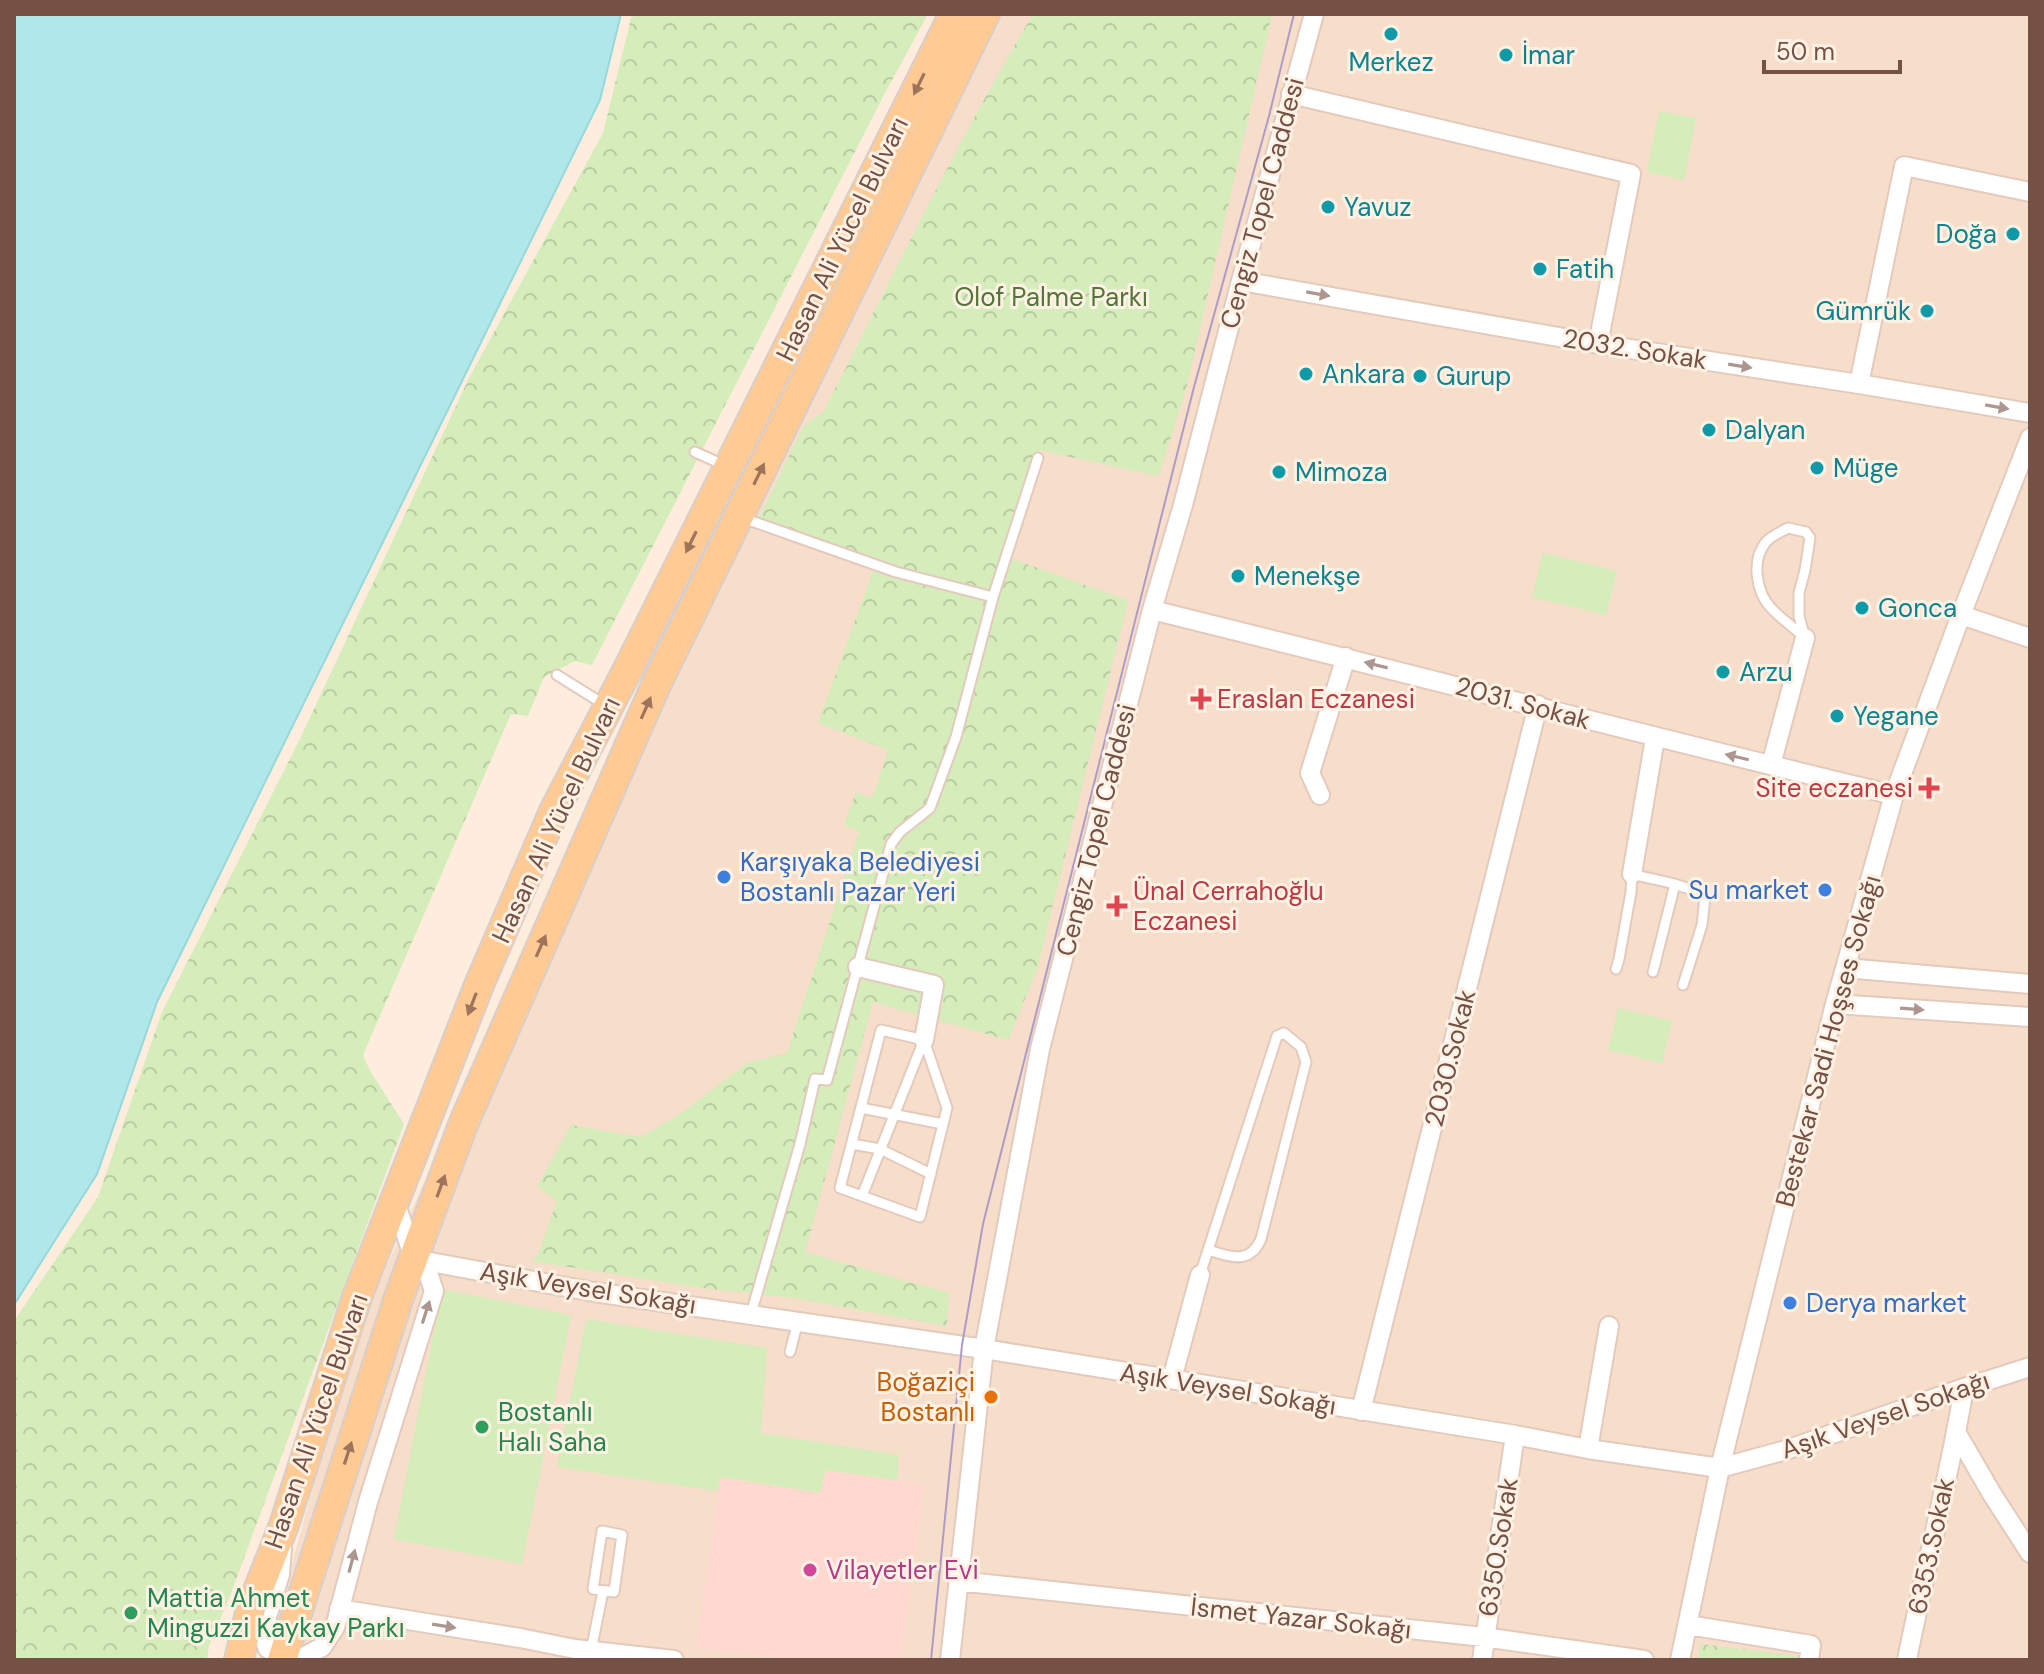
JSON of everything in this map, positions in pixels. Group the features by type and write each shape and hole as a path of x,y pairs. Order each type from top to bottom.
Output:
{"main road":[{"name":"Hasan Ali Yücel Bulvarı","path":"239,1660 251,1608 284,1525 357,1297 479,985 554,811 609,707 954,14"},
{"name":"Hasan Ali Yücel Bulvarı","path":"282,1658 390,1326 464,1122 656,685 985,14"}],"street":[{"name":"Cengiz Topel Caddesi","path":"950,1660 984,1349 1040,1049 1152,610 1187,491 1314,14"},
{"path":"1291,94 1631,174 1598,344"},
{"path":"1859,384 1904,166 2030,192"},
{"name":"2032. Sokak","path":"1241,281 1598,344 2030,413"},
{"name":"Bestekar Sadi Hoşses Sokağı","path":"1680,1660 1720,1468 1835,1004 1894,795 2030,438"},
{"name":"2031. Sokak","path":"1152,610 1538,705 1655,738 1894,795"},
{"path":"1961,615 2030,638"},
{"path":"1771,765 1805,638"},
{"path":"1320,795 1310,773 1346,657"},
{"name":"2030.Sokak","path":"1361,1411 1538,705"},
{"path":"1632,874 1655,738"},
{"path":"858,967 934,985 924,1040"},
{"path":"1845,968 2030,984"},
{"path":"1835,1004 2030,1017"},
{"path":"284,1525 280,1574 262,1633 268,1649 282,1658 302,1658 322,1647 335,1627 368,1502 434,1291 429,1276 414,1259 395,1201"},
{"name":"Aşık Veysel Sokağı","path":"414,1259 594,1292 984,1349 1720,1468 1786,1450 2030,1367"},
{"path":"1172,1379 1200,1275"},
{"path":"1588,1449 1609,1326"},
{"name":"6353.Sokak","path":"1907,1660 1964,1388"},
{"name":"6353.Sokak","path":"1956,1432 2030,1553"},
{"name":"6350.Sokak","path":"1482,1660 1515,1435"},
{"name":"İsmet Yazar Sokağı","path":"958,1581 1484,1637 1644,1660"},
{"path":"339,1609 520,1638 579,1653 674,1660"},
{"path":"1688,1625 1811,1645 1809,1660"}],"lane":[{"path":"695,452 729,467"},
{"path":"751,1314 800,1144 815,1079 827,1080 891,844 900,832 930,808 956,737 993,597 1038,458"},
{"path":"738,516 896,572 993,597"},
{"path":"1788,528 1806,532 1810,538 1799,593 1799,616 1805,638 1770,607 1758,584 1763,548 1767,541 1788,528"},
{"path":"557,675 609,707"},
{"path":"1616,969 1632,874 1675,884 1695,890 1705,897 1702,925 1683,985"},
{"path":"1653,972 1675,884"},
{"path":"881,1030 924,1040 947,1108 920,1217 840,1188 881,1030"},
{"path":"1200,1275 1208,1250 1277,1036 1284,1033 1301,1047 1306,1062 1261,1239 1252,1253 1234,1258 1208,1250"},
{"path":"862,1196 924,1040"},
{"path":"861,1108 943,1124"},
{"path":"852,1144 880,1149 931,1174"},
{"path":"790,1352 798,1321"},
{"path":"602,1531 622,1535 614,1592 603,1591 593,1589 602,1531"},
{"path":"579,1653 603,1591"}],"shaded area":[{"path":"952,14 2030,14 2030,1660 265,1660 354,1340 875,168"},
{"name":"Vilayetler Evi","path":"825,1470 924,1484 901,1660 794,1660 696,1647 721,1477 820,1493"}],"green space":[{"path":"632,14 928,14 592,665 575,661 544,677 528,716 511,714 363,1055 404,1124 230,1596 209,1645 207,1660 14,1660 14,1321 98,1197 162,1012 296,747 470,376 603,133"},
{"name":"Olof Palme Parkı","path":"1033,14 1272,14 1187,385 1159,476 1038,450 1001,555 1128,600 1037,970 1008,1040 873,1002 805,1252 949,1293 947,1326 794,1298 703,1288 531,1261 538,1255 557,1201 537,1186 571,1125 641,1137 680,1114 747,1063 787,1053 859,832 844,825 856,792 871,798 888,750 818,723 874,568 756,524 803,427 824,411 951,161"},
{"path":"1659,111 1696,118 1684,180 1647,172"},
{"path":"1543,553 1617,571 1606,615 1532,597"},
{"path":"1618,1008 1672,1021 1662,1063 1608,1050"},
{"name":"Bostanlı Halı Saha","path":"442,1289 571,1315 522,1564 394,1539"},
{"path":"586,1319 767,1348 761,1433 899,1455 897,1480 826,1470 820,1493 721,1477 717,1491 557,1467"},
{"path":"1700,1644 1802,1656 1801,1660 1698,1660"}],"water":[{"path":"14,14 621,14 600,100 157,1002 97,1174 14,1305"}],"tram line":[{"path":"931,1660 962,1345 983,1224 1194,387 1294,14"}],"place":[{"name":"Merkez","path":"1391,34"},
{"name":"İmar","path":"1506,55"},
{"name":"Yavuz","path":"1328,207"},
{"name":"Doğa","path":"2013,234"},
{"name":"Fatih","path":"1540,269"},
{"name":"Gümrük","path":"1927,311"},
{"name":"Ankara","path":"1306,374"},
{"name":"Gurup","path":"1420,376"},
{"name":"Dalyan","path":"1709,430"},
{"name":"Müge","path":"1817,468"},
{"name":"Mimoza","path":"1279,472"},
{"name":"Menekşe","path":"1238,576"},
{"name":"Gonca","path":"1862,608"},
{"name":"Arzu","path":"1723,672"},
{"name":"Eraslan Eczanesi","path":"1201,699"},
{"name":"Yegane","path":"1837,716"},
{"name":"Site eczanesi","path":"1929,788"},
{"name":"Karşıyaka Belediyesi Bostanlı Pazar Yeri","path":"724,877"},
{"name":"Su market","path":"1825,890"},
{"name":"Ünal Cerrahoğlu Eczanesi","path":"1117,906"},
{"name":"Derya market","path":"1790,1303"},
{"name":"Boğaziçi Bostanlı","path":"991,1397"},
{"name":"Bostanlı Halı Saha","path":"482,1427"},
{"name":"Vilayetler Evi","path":"810,1570"},
{"name":"Mattia Ahmet Minguzzi Kaykay Parkı","path":"131,1613"}]}
